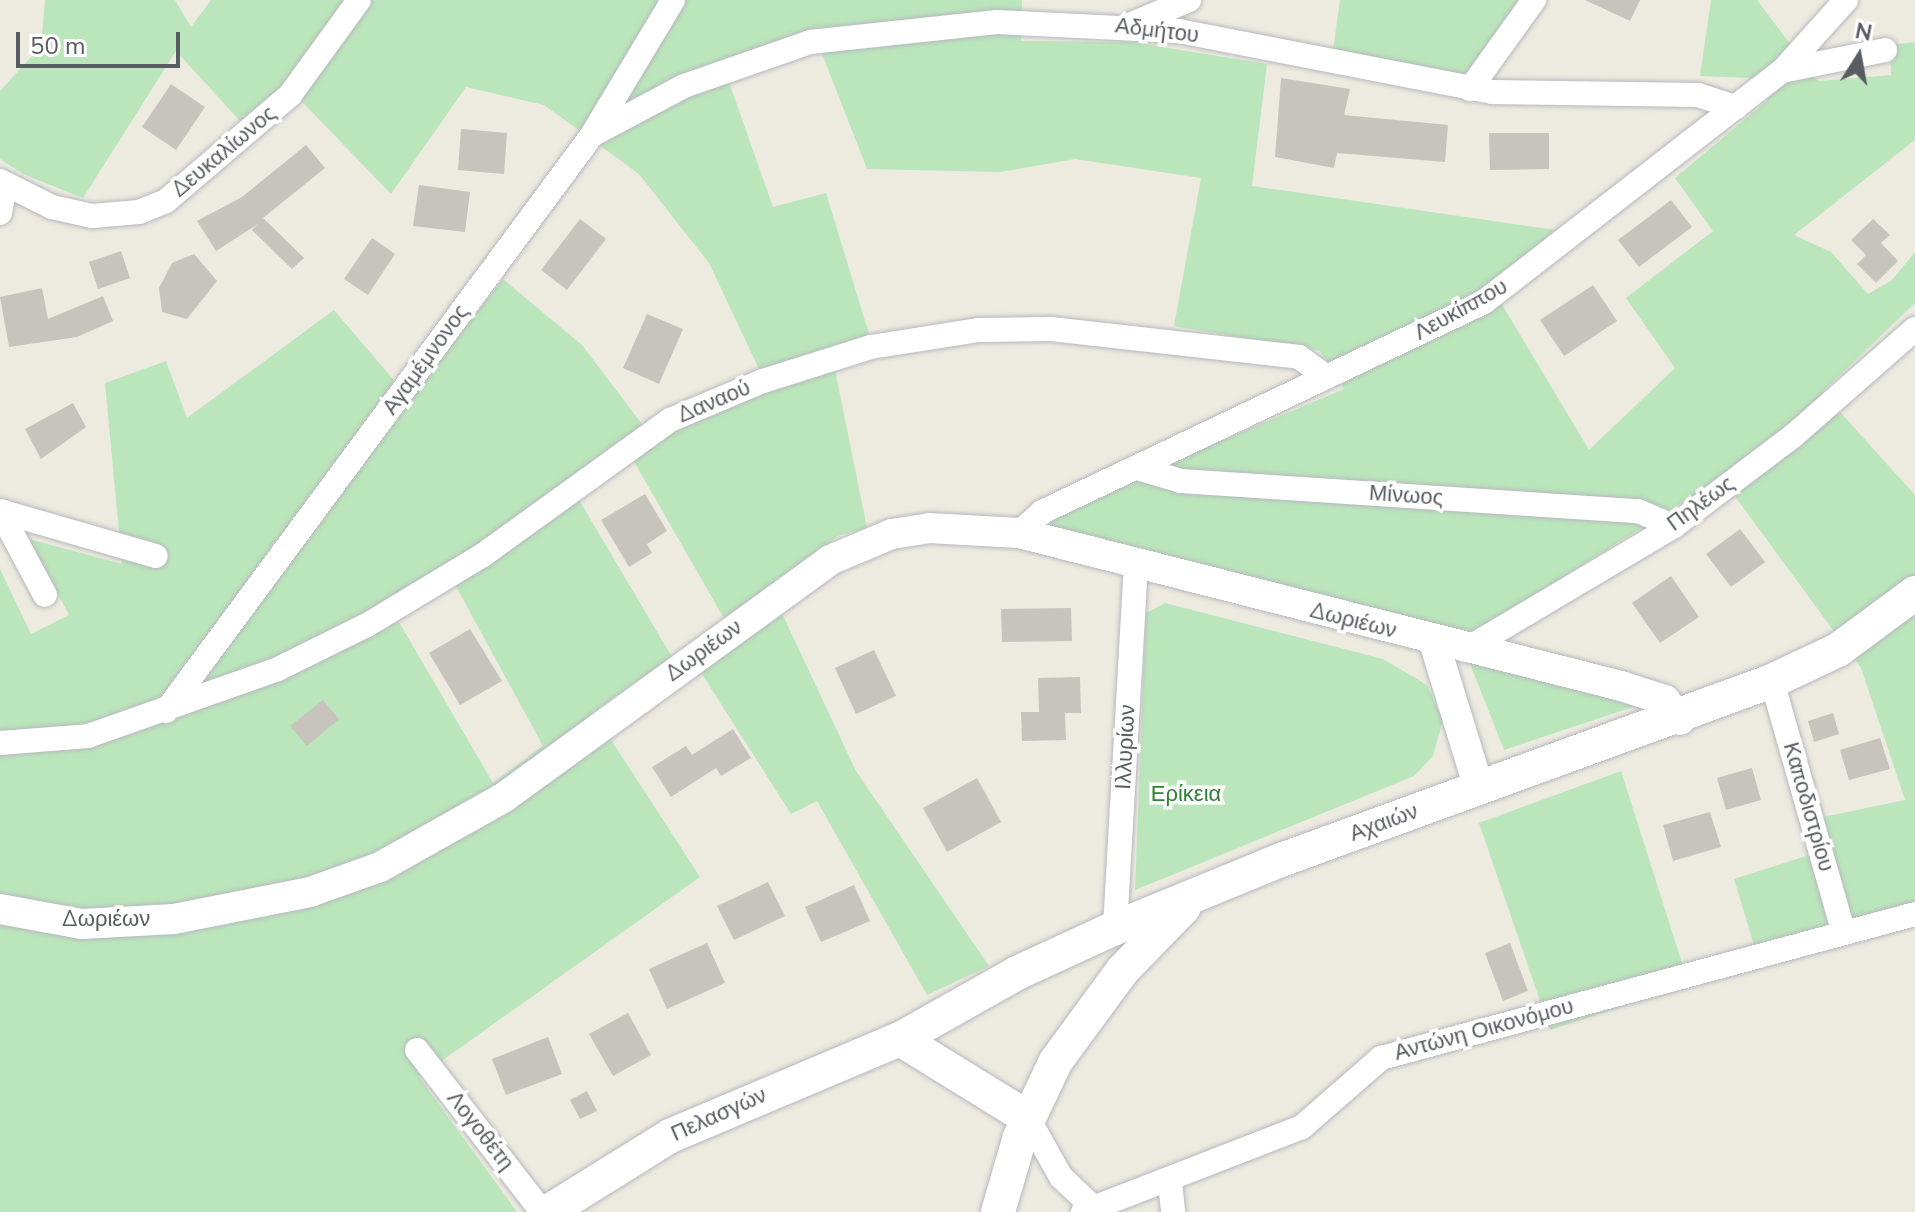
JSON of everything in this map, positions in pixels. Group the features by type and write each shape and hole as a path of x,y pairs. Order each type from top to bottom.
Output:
{"main road":[{"name":"Αχαιών","path":"998,1212 1028,1118 1086,1016 1196,895 1479,788 1680,720 1838,650 1915,593"},
{"name":"Πελασγών","path":"545,1212 670,1136 900,1039 1115,928 1196,895"},
{"path":"900,1039 1028,1118"}],"street":[{"name":"Δευκαλίωνος","path":"2,183 52,207 92,216 139,212 166,201 290,95 359,0"},
{"name":"Αγαμέμνονος","path":"166,711 592,135 673,0"},
{"path":"1128,25 1189,0"},
{"path":"1470,89 1534,0"},
{"name":"Λευκίππου","path":"1019,533 1042,512 1498,292 1783,70 1846,0"},
{"name":"Αδμήτου","path":"592,135 684,86 834,37 958,23 1128,25 1470,89 1544,97 1698,95 1736,107"},
{"path":"1783,70 1885,50"},
{"path":"0,213 2,183"},
{"name":"Δαναού","path":"0,743 88,736 278,669 395,609 483,555 670,420 859,351 946,333 1051,329 1299,357 1327,377"},
{"name":"Πηλέως","path":"1465,650 1674,526 1793,436 1915,329"},
{"name":"Μίνωος","path":"1137,468 1181,481 1638,511 1674,526"},
{"path":"0,511 156,556"},
{"path":"0,511 45,595"},
{"name":"Δωριέων","path":"0,909 62,922 129,923 214,913 336,884 485,810 852,549 929,528 1019,533 1465,650 1653,695 1674,707 1680,720"},
{"name":"Ιλλυρίων","path":"1115,928 1136,565"},
{"path":"1434,642 1479,788"},
{"name":"Καποδιστρίου","path":"1772,681 1844,933"},
{"name":"Αντώνη Οικονόμου","path":"1091,1211 1302,1127 1381,1058 1915,914"},
{"name":"Λογοθέτη","path":"417,1050 545,1212"},
{"path":"1028,1118 1061,1177 1091,1211"},
{"path":"1170,1182 1173,1212"}],"green space":[{"path":"45,0 175,0 191,27 211,0 1022,0 1021,41 1132,42 1267,64 1252,186 1555,230 1491,286 1589,450 1675,368 1626,298 1713,231 1675,178 1768,100 1751,78 1700,76 1711,0 1757,0 1818,81 1891,75 1890,45 1915,42 1915,140 1794,235 1831,252 1868,294 1892,280 1915,252 1915,303 1822,392 1915,495 1915,926 1761,968 1734,879 1822,851 1813,819 1905,800 1861,668 1734,495 1786,449 1772,436 1713,483 1462,640 1636,706 1504,750 1461,641 1047,532 1054,519 1093,495 1344,389 1320,351 1174,326 1201,178 1075,159 1000,172 867,169 812,28 723,65 773,207 826,193 869,334 831,350 867,528 837,536 771,590 856,771 989,966 927,995 817,801 791,814 700,671 737,641 621,439 569,483 672,657 593,712 700,877 419,1077 517,1212 0,1212 0,569 31,634 69,615 29,539 122,564 105,383 166,361 187,418 334,310 409,398 503,279 582,345 654,440 760,371 709,263 639,174 544,105 466,87 391,194 285,84 240,121 176,51 83,198 23,174 0,159 0,91 41,46","holes":["446,568 543,746 493,783 389,605"]},
{"path":"1340,0 1521,0 1472,79 1333,50"},
{"name":"Ερίκεια","path":"1165,603 1383,659 1427,685 1443,720 1433,756 1414,776 1135,890 1146,613"},
{"path":"1621,771 1689,985 1550,1030 1479,823"}],"building":[{"path":"1585,0 1640,0 1630,21"},
{"path":"1281,78 1350,89 1344,115 1448,125 1445,162 1337,153 1334,168 1275,157"},
{"path":"171,84 205,107 176,150 142,127"},
{"path":"461,129 507,133 504,174 458,170"},
{"path":"1489,133 1549,133 1549,169 1490,170"},
{"path":"306,145 325,168 263,218 304,258 292,269 252,230 258,224 216,251 197,221 242,197"},
{"path":"419,185 470,192 465,232 413,226"},
{"path":"1671,200 1692,227 1639,267 1618,240"},
{"path":"580,219 606,239 567,290 541,270"},
{"path":"1873,219 1890,235 1881,243 1898,261 1876,283 1857,264 1866,255 1851,240"},
{"path":"372,238 395,254 368,295 344,279"},
{"path":"121,251 130,278 98,289 89,262"},
{"path":"194,254 217,281 187,319 162,312 159,288 172,263"},
{"path":"1593,285 1617,321 1564,356 1540,320"},
{"path":"42,288 48,319 103,296 113,321 77,337 9,347 0,297"},
{"path":"647,314 683,329 659,384 623,368"},
{"path":"73,403 86,427 41,459 25,429"},
{"path":"645,494 667,531 647,544 652,553 629,567 601,520"},
{"path":"1740,529 1765,562 1731,587 1706,554"},
{"path":"1671,576 1699,617 1660,643 1632,603"},
{"path":"1071,608 1072,641 1002,642 1001,609"},
{"path":"470,629 502,681 460,705 429,653"},
{"path":"874,650 896,696 856,714 835,668"},
{"path":"1080,677 1081,713 1065,713 1066,740 1022,741 1021,712 1039,712 1038,678"},
{"path":"323,700 339,719 307,746 290,726"},
{"path":"1833,713 1839,734 1814,742 1808,721"},
{"path":"733,729 751,758 721,776 716,768 671,797 652,767 686,746 692,755"},
{"path":"1880,738 1890,769 1849,780 1840,750"},
{"path":"1752,768 1761,800 1726,810 1717,778"},
{"path":"977,778 1001,822 947,852 923,808"},
{"path":"1710,812 1721,847 1673,861 1663,825"},
{"path":"768,882 785,916 734,940 717,906"},
{"path":"854,885 870,921 821,942 805,907"},
{"path":"707,943 725,983 667,1009 649,969"},
{"path":"1510,943 1528,991 1503,1001 1485,953"},
{"path":"628,1013 651,1055 613,1076 589,1034"},
{"path":"548,1037 562,1074 506,1095 492,1059"},
{"path":"587,1091 597,1111 580,1119 570,1100"}]}
